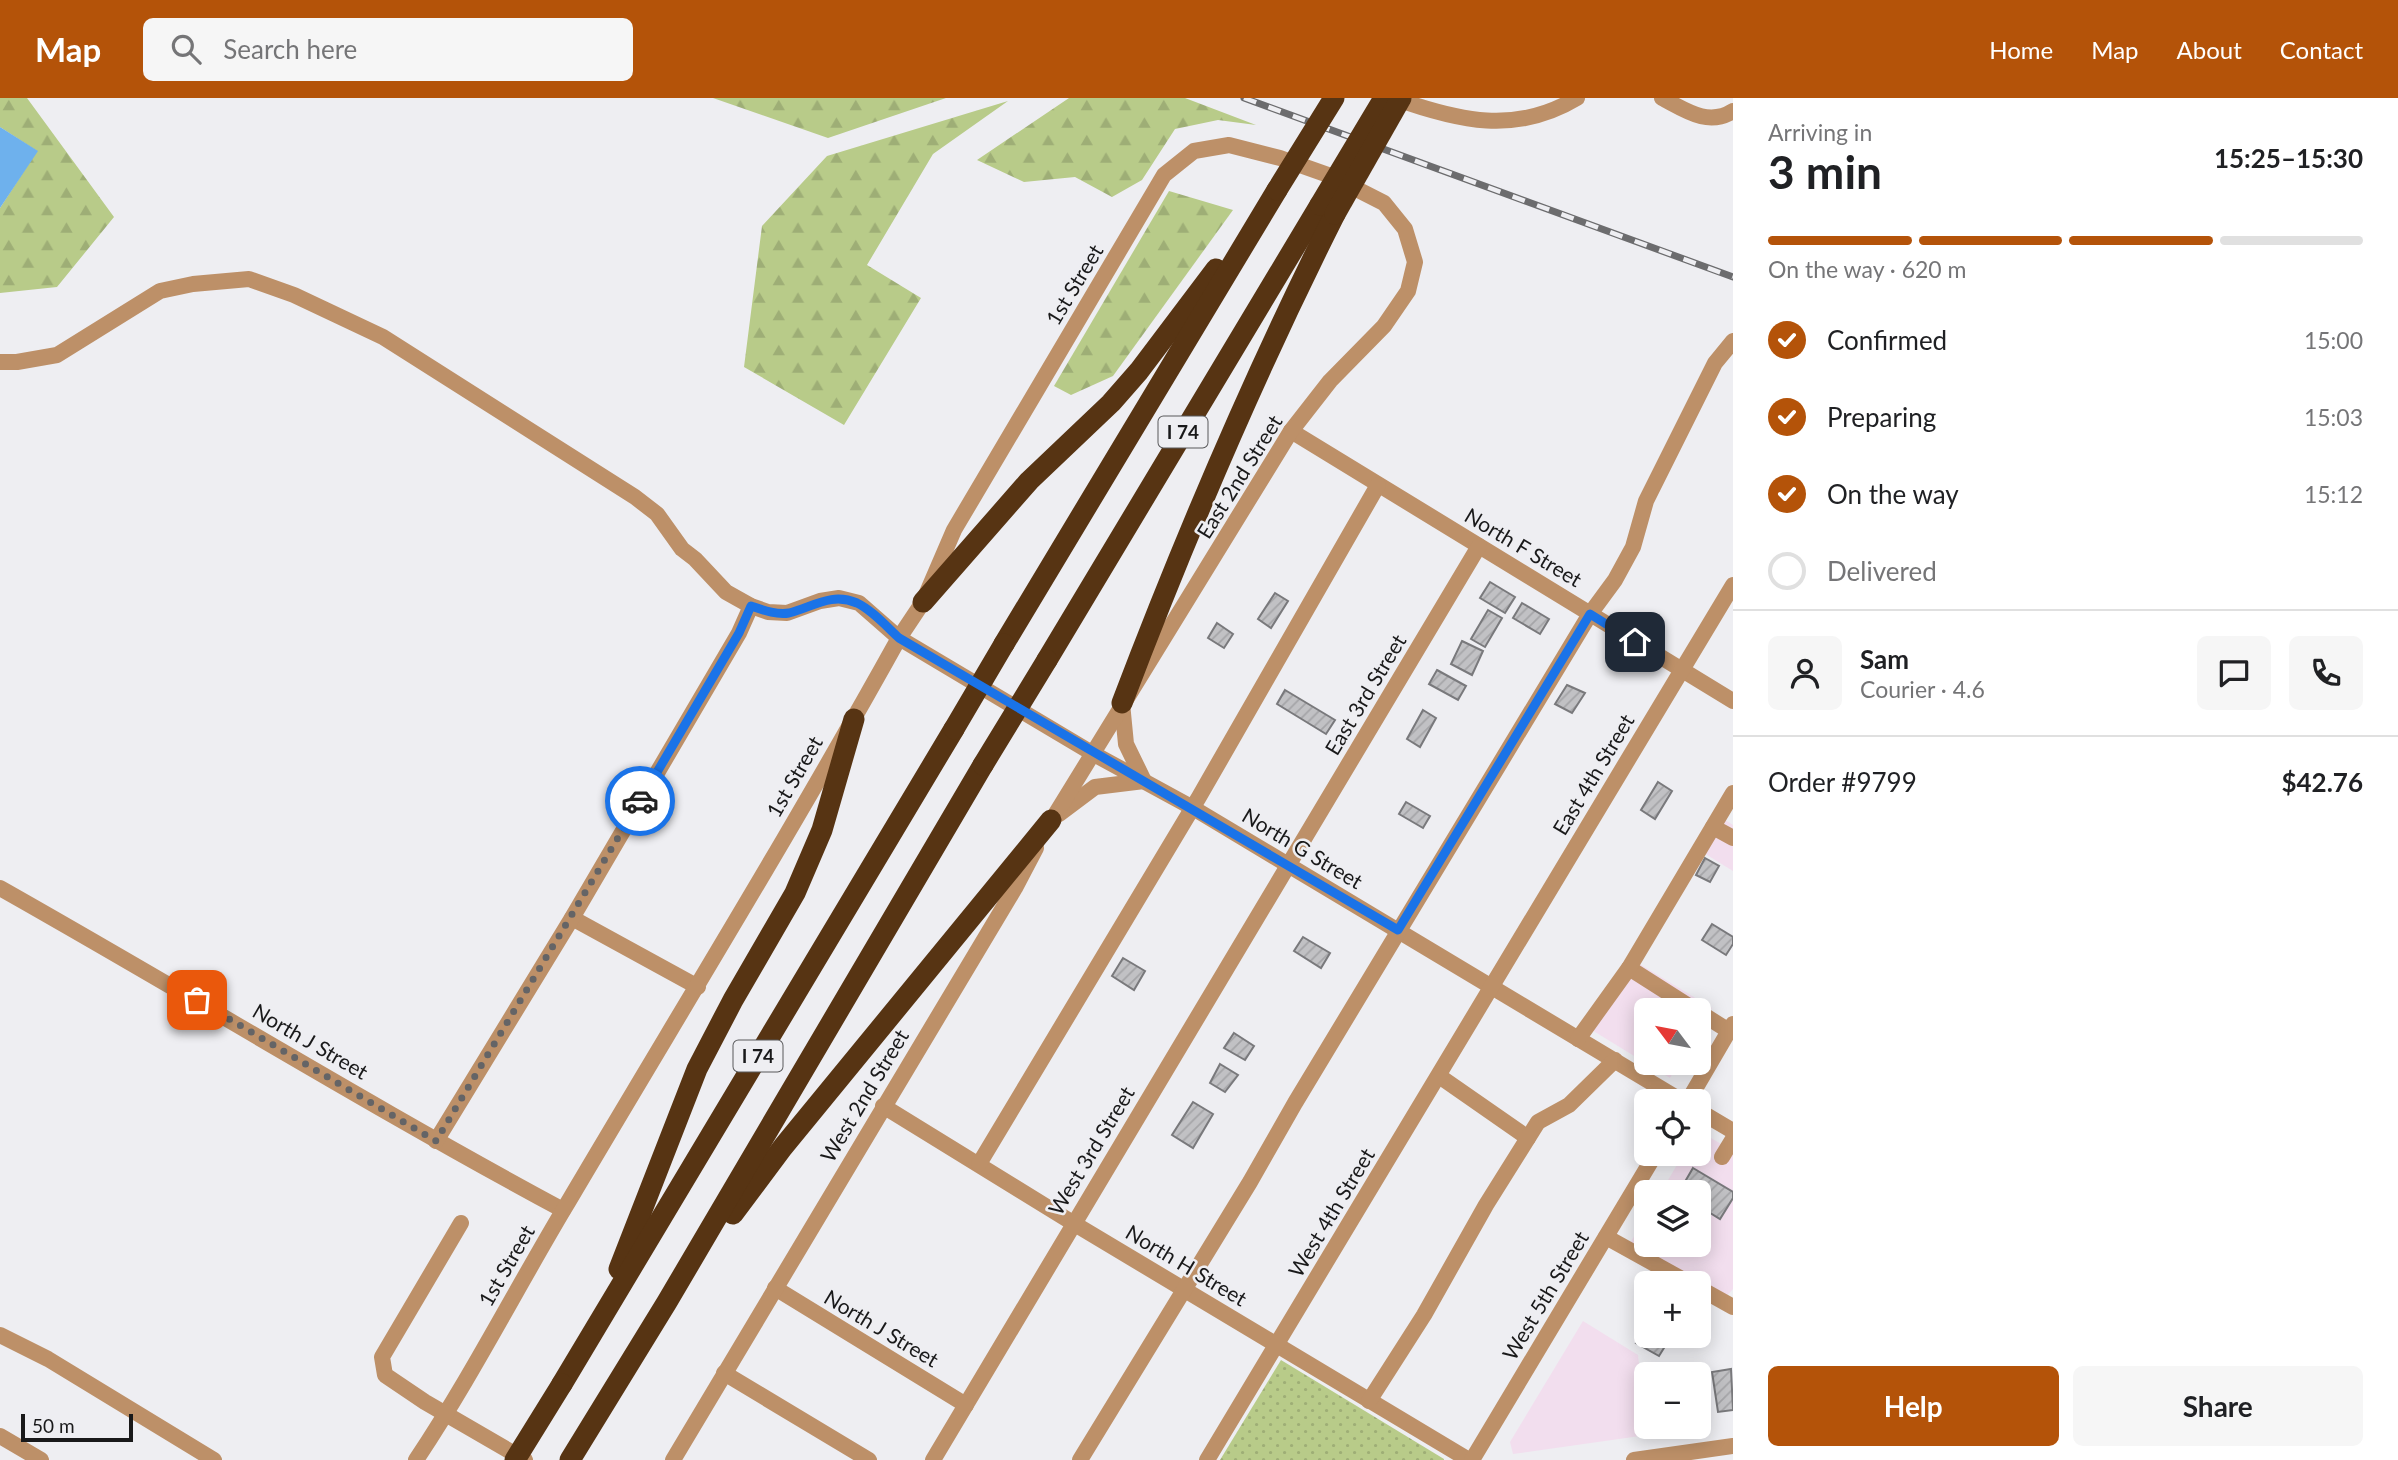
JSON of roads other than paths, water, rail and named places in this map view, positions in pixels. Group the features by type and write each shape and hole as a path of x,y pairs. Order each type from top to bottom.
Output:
{"highway":[{"name":"I 74","path":"515,1460 1260,216 1334,98"},
{"name":"I 74","path":"570,1460 667,1302 1047,660 1327,209 1384,98"},
{"path":"1122,703 1155,616 1327,209 1401,98"},
{"path":"923,602 1029,481 1111,403 1139,371 1193,297 1260,216"},
{"path":"598,1324 697,1069 794,892 822,830 854,719"},
{"path":"667,1302 783,1147 1051,820"}],"street":[{"path":"1394,98 1458,118 1508,123 1537,116 1577,98"},
{"path":"1662,98 1707,119 1728,114"},
{"name":"East 2nd Street","path":"1092,752 1168,634 1292,431 1330,381 1384,326 1408,291 1415,262 1405,229 1384,203 1331,176 1280,158 1229,145"},
{"name":"1st Street","path":"416,1460 446,1415 563,1210 698,987 899,638 923,602 954,530 1164,175 1194,150 1229,145"},
{"path":"0,362 57,355 160,291 193,284 249,279 294,295 383,337 635,497 657,514 682,549 726,592 751,606 739,633 572,918 436,1141"},
{"path":"1080,1460 1251,1182 1398,930 1590,614 1615,580 1633,547 1652,489 1715,363 1733,341"},
{"name":"North F Street","path":"1292,431 1733,701"},
{"path":"979,1164 1193,808 1378,485"},
{"name":"East 3rd Street","path":"1288,865 1479,546"},
{"name":"East 4th Street","path":"1492,987 1680,669 1733,585"},
{"name":"North G Street","path":"751,606 768,612 787,613 820,601 839,598 859,603 899,638 1193,808 1662,1089"},
{"path":"1051,820 1095,787 1144,781 1126,744 1122,703"},
{"name":"West 2nd Street","path":"673,1460 1015,888 1051,820 1092,752"},
{"path":"1578,1039 1629,968 1733,793"},
{"path":"1713,827 1733,838"},
{"name":"West 3rd Street","path":"933,1460 1288,865"},
{"name":"North J Street","path":"0,888 174,986 436,1141 563,1210"},
{"path":"572,918 698,987"},
{"path":"1629,968 1676,998"},
{"name":"West 4th Street","path":"1207,1460 1492,987"},
{"path":"1695,1089 1731,1028 1712,1018"},
{"path":"1369,1401 1424,1315 1486,1205 1538,1122 1569,1105 1615,1060"},
{"path":"1438,1076 1528,1138"},
{"name":"North H Street","path":"883,1107 1471,1460"},
{"path":"1711,1118 1733,1131"},
{"path":"1722,1157 1733,1139"},
{"name":"West 5th Street","path":"1471,1460 1606,1237 1634,1202"},
{"path":"461,1223 382,1357 385,1375 446,1415 526,1460"},
{"path":"1606,1237 1667,1271"},
{"name":"North J Street","path":"775,1288 966,1405"},
{"path":"1711,1292 1729,1299"},
{"path":"0,1335 48,1359 214,1460"},
{"path":"724,1373 869,1460"},
{"path":"0,1436 41,1460"},
{"path":"1634,1460 1733,1446"}],"water":[{"path":"0,127 38,151 0,208"}],"railway":[{"path":"1244,98 1733,277"}]}
